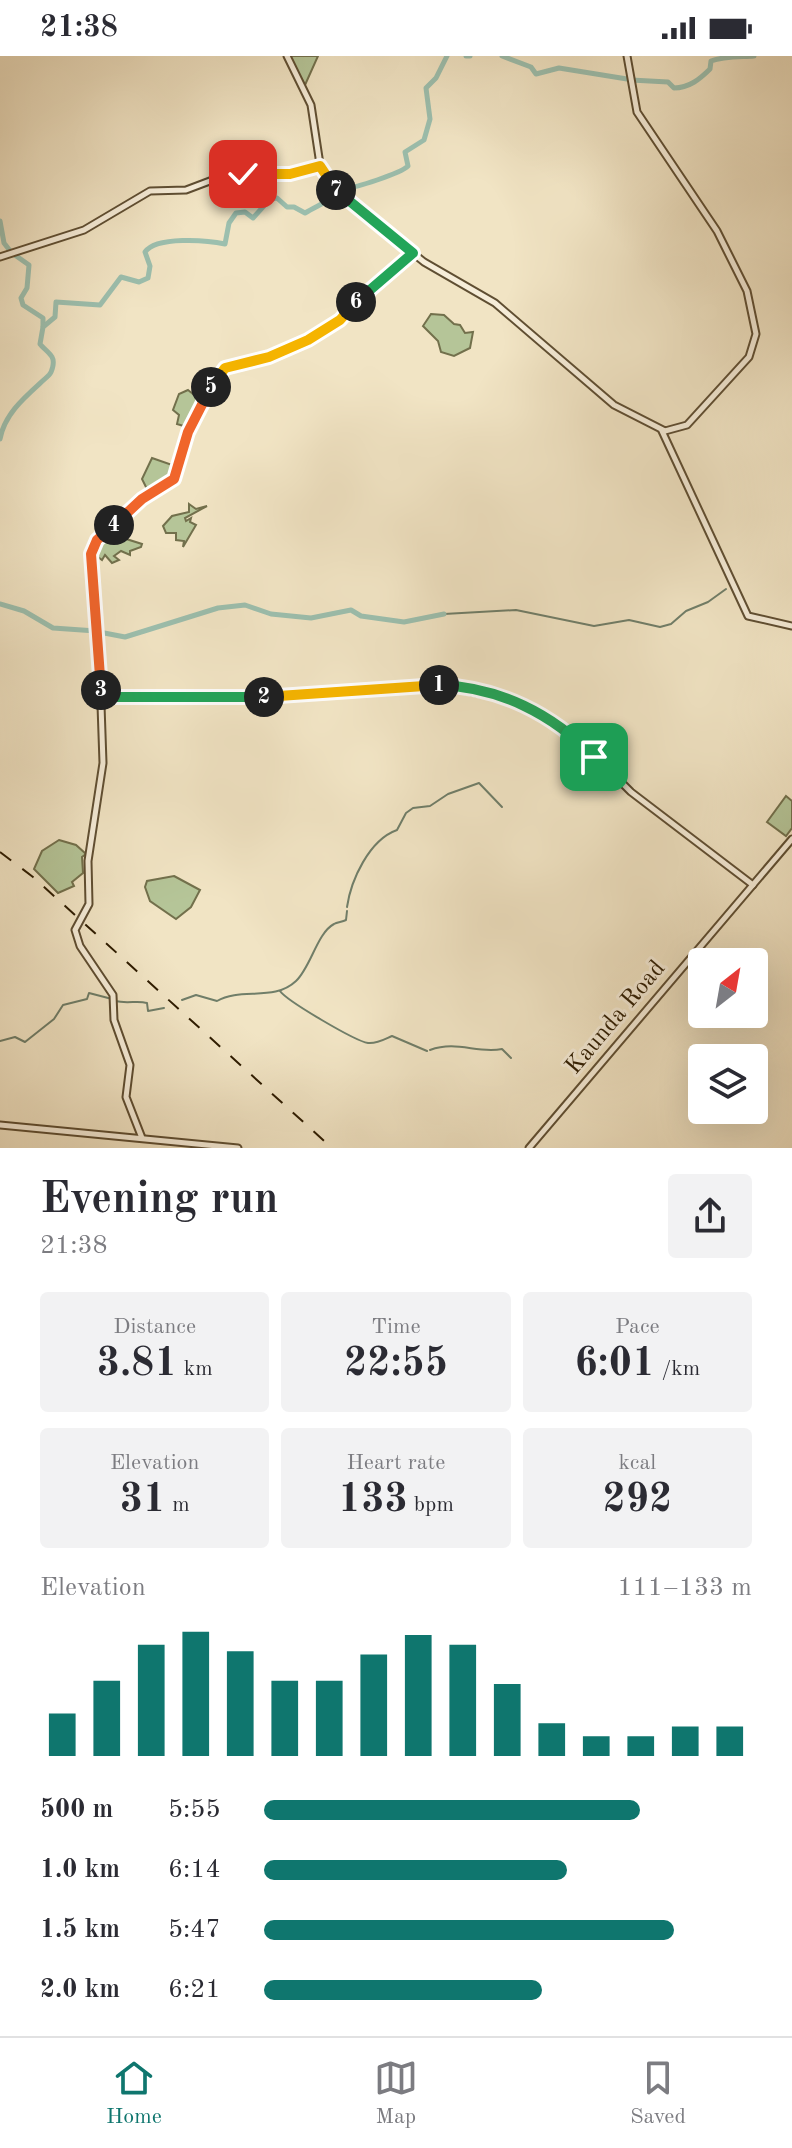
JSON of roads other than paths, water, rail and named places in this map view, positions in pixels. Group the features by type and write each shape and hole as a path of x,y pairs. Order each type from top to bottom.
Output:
{"street":[{"path":"287,56 311,105 320,166 343,197 413,253 487,297 621,411 662,431 749,618 792,626"},
{"path":"627,56 637,112 717,231 747,291 756,334 749,357 687,425 662,431"},
{"path":"0,257 84,230 150,191 186,190 231,173 290,174 320,166"},
{"path":"142,1138 126,1097 130,1065 114,1020 113,995 78,942 75,930 89,904 88,861 103,763 102,701 91,554 96,541 142,499 174,479 188,432 222,370 269,357 308,340 340,320 351,306 413,253"},
{"path":"102,701 106,697 262,697 440,685 510,700 538,711 570,731 631,792 753,885"},
{"name":"Kaunda Road","path":"529,1148 792,839"},
{"path":"0,1125 238,1148"}],"waterway":[{"path":"0,439 13,411 51,372 53,359 40,344 43,327 55,317 56,302 100,305 121,277 139,282 148,278 150,266 145,252 151,247 182,240 225,244 229,223 236,213 245,212 253,218 270,199 277,198 287,207 305,213 344,188 404,169 408,166 405,152 424,140 430,119 426,88 436,78 447,56"},
{"path":"502,56 531,67 536,74 559,68 627,79"},
{"path":"631,80 668,82 679,88 702,76 710,69 711,61 754,56"},
{"path":"0,221 4,243 11,252"},
{"path":"12,253 29,265 27,288 21,298 23,305 43,318 43,326"},
{"path":"444,614 516,610 594,626 629,620 660,627 671,624 686,611 708,602 726,589"},
{"path":"0,604 24,611 53,628 96,631"},
{"path":"99,632 125,637 218,608 245,605 271,614 311,618 351,610 361,616 404,622 444,614"},
{"path":"347,907 363,862 378,842 397,830 406,813 413,808 430,806 448,794 479,783 502,807"},
{"path":"182,1000 196,995 217,1001 287,987 301,975 328,928 346,920 347,911"},
{"path":"280,991 307,1011 361,1041 375,1043 392,1036 427,1051"},
{"path":"0,1041 15,1037 25,1042 54,1019 63,1005 87,999 89,993 112,999"},
{"path":"115,1001 147,1003 148,1011 164,1008"},
{"path":"430,1050 449,1046 502,1049 511,1058"}],"railway":[{"path":"0,852 33,877 332,1148"}]}
